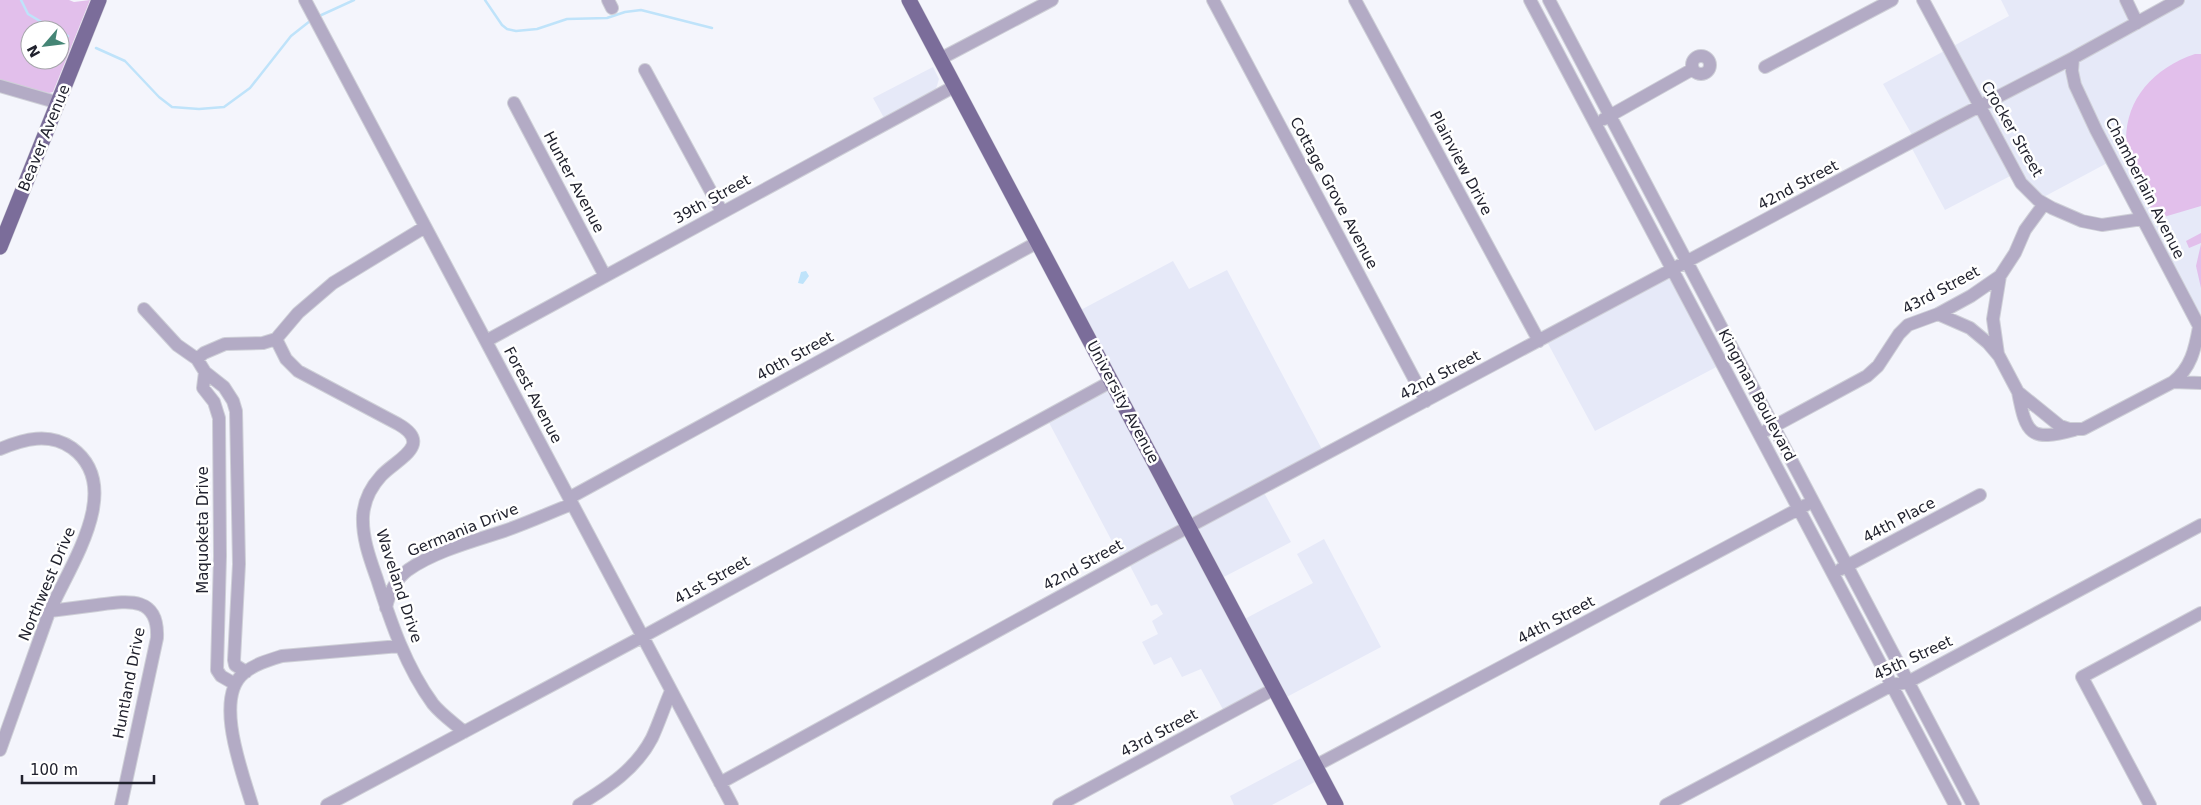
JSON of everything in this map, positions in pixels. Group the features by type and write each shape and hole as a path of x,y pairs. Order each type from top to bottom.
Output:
{"main road":[{"name":"Beaver Avenue","path":"0,247 99,0"},
{"name":"University Avenue","path":"909,0 1336,805"}],"street":[{"name":"Forest Avenue","path":"305,0 732,805"},
{"path":"940,59 1052,0"},
{"name":"Cottage Grove Avenue","path":"1213,0 1426,401"},
{"name":"Plainview Drive","path":"1355,0 1539,341"},
{"name":"Kingman Boulevard","path":"1530,0 1955,805"},
{"name":"Kingman Boulevard","path":"1548,0 1973,805"},
{"path":"1765,67 1892,0"},
{"name":"Crocker Street","path":"1923,0 2021,183 2044,204 2066,215 2102,225 2142,219"},
{"path":"2126,0 2137,23"},
{"name":"42nd Street","path":"720,783 1189,527 1979,106 2073,58 2178,0"},
{"name":"Chamberlain Avenue","path":"2073,58 2072,72 2075,85 2105,149 2200,328"},
{"path":"645,70 722,212"},
{"path":"1596,124 1693,70"},
{"path":"0,86 59,103"},
{"name":"39th Street","path":"486,341 955,86"},
{"name":"Hunter Avenue","path":"514,103 606,276"},
{"name":"43rd Street","path":"1760,434 1867,376 1878,366 1899,334 1908,325 1938,314 1972,296 2000,276 2025,230 2044,204"},
{"path":"197,359 204,353 225,344 263,343 276,338 298,313 333,283 425,227"},
{"name":"40th Street","path":"570,501 1038,242"},
{"path":"1999,356 1994,319 2000,276"},
{"name":"Maquoketa Drive","path":"144,309 177,345 197,359 205,372 224,387 233,401 236,411 239,564 234,660 236,665 246,672"},
{"path":"1938,314 1970,328 1988,343 1999,356 2018,392 2025,423 2032,431 2041,436 2052,436 2084,429 2173,382 2187,368 2200,328"},
{"name":"Waveland Drive","path":"276,338 286,359 298,371 398,424 410,434 411,450 404,459 383,474 371,488 363,515 364,538 400,646 433,704 464,732"},
{"name":"Maquoketa Drive","path":"205,372 203,388 214,402 219,418 220,556 217,670 222,676 235,684"},
{"name":"41st Street","path":"327,805 642,637 1112,381"},
{"path":"2173,382 2201,383"},
{"path":"2018,392 2060,426 2077,430"},
{"name":"Northwest Drive","path":"0,449 35,438 56,440 67,444 83,459 92,479 94,499 92,518 84,542 50,611 0,750"},
{"name":"44th Place","path":"1833,574 1980,495"},
{"name":"Germania Drive","path":"386,608 389,596 397,581 407,570 459,546 506,530 570,501"},
{"name":"44th Street","path":"1315,766 1813,501"},
{"name":"45th Street","path":"1666,805 1892,685 1908,682 2201,525"},
{"name":"Huntland Drive","path":"50,611 126,601 144,606 156,620 157,638 121,805"},
{"path":"2150,805 2082,677 2200,617"},
{"path":"252,805 241,770 229,705 235,684 246,672 264,662 282,656 400,646"},
{"name":"43rd Street","path":"1059,805 1274,688"},
{"path":"579,805 608,787 637,761 652,738 671,691"}],"shaded area":[{"path":"0,0 69,0 74,2 90,0 70,50 70,20 20,20 20,70 62,70 53,92 49,93 0,81"},
{"path":"2001,0 2126,0 2137,23 2178,0 2201,0 2201,330 2111,161 2038,200 2016,173 1945,210 1909,143 1915,140 1883,84 2009,16"},
{"path":"2195,54 2201,54 2201,206 2157,219 2132,174 2126,148 2127,129 2131,112 2138,97 2148,83 2161,71"},
{"path":"933,67 939,79 936,89 884,118 873,98"},
{"path":"2201,233 2201,243 2189,248 2186,241"},
{"path":"2201,244 2201,288 2196,266"},
{"path":"1173,261 1189,289 1227,270 1325,455 1262,489 1291,542 1218,580 1239,622 1313,583 1297,554 1324,539 1381,647 1281,700 1274,689 1226,715 1201,669 1182,677 1171,657 1154,665 1142,642 1158,634 1152,621 1163,614 1157,604 1151,606 1127,560 1123,562 1046,417 1112,381 1075,313"},
{"path":"1673,270 1722,364 1595,431 1545,338"},
{"path":"1309,754 1322,778 1272,805 1234,805 1230,796"}],"water":[{"path":"806,271 809,276 803,284 798,283 801,272"}],"waterway":[{"path":"21,0 28,14 38,20"},
{"path":"317,17 354,0"},
{"path":"485,0 502,25 507,29 516,31 537,29 567,19 607,18 625,12 641,10 712,28"},
{"path":"96,48 125,61 159,97 172,107 199,109 224,107 250,88 291,36 310,21"}]}
